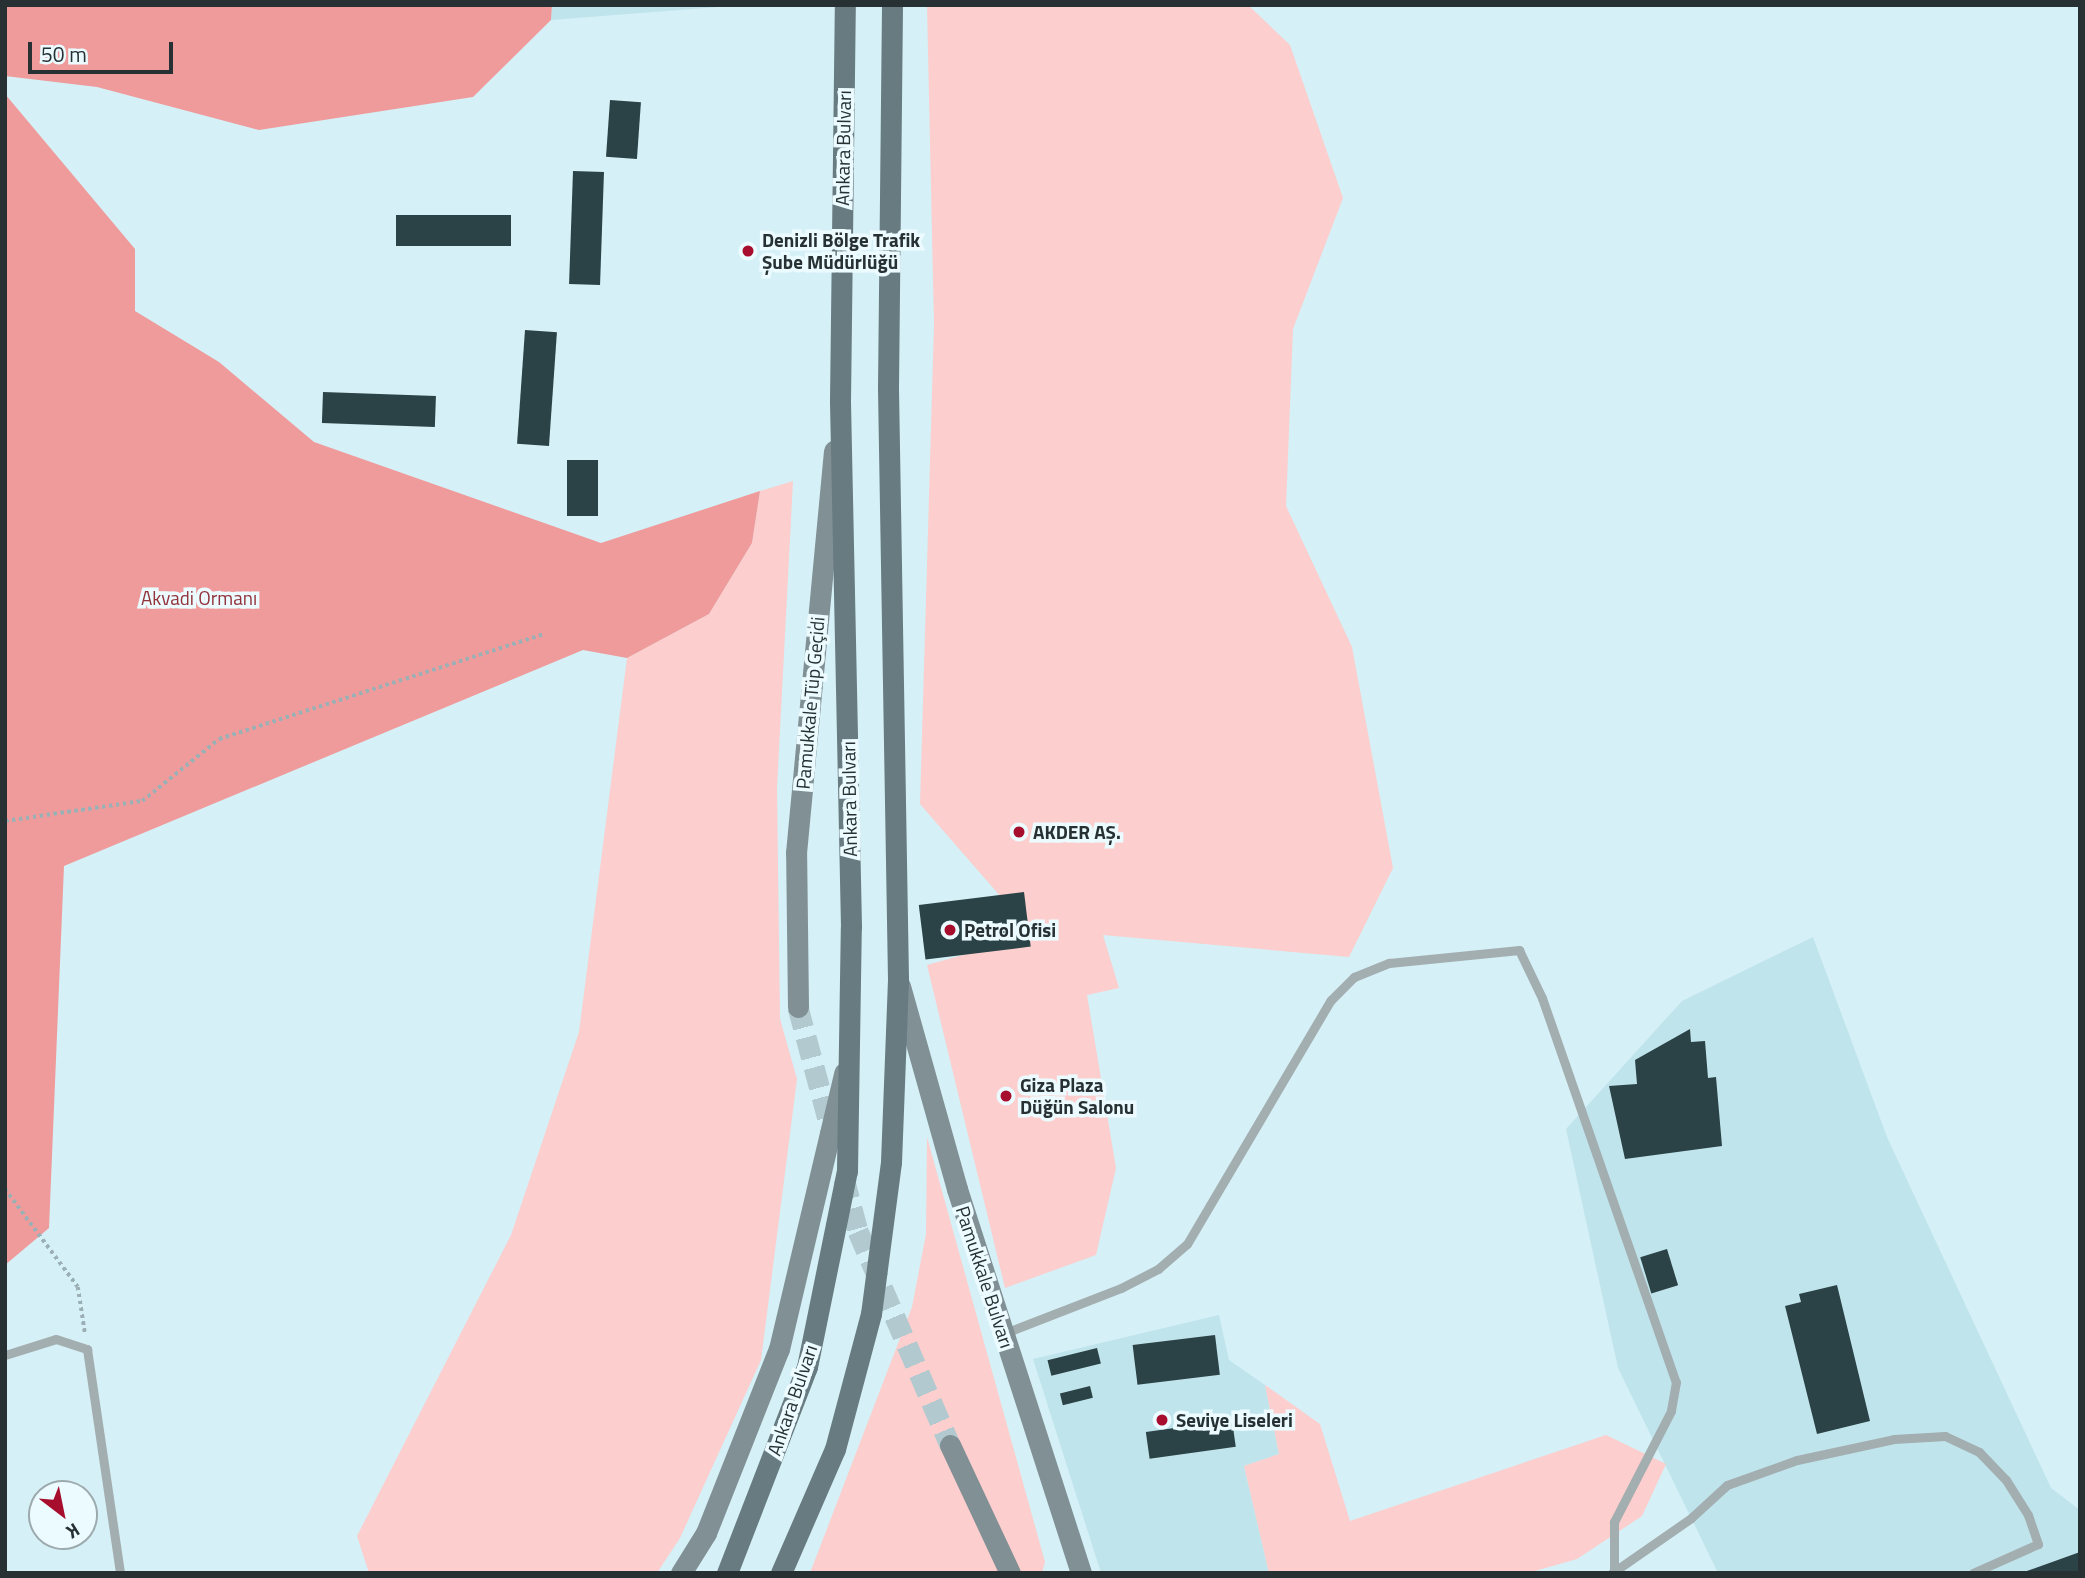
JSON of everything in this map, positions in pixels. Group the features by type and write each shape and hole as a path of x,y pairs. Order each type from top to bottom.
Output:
{"main road":[{"name":"Ankara Bulvarı","path":"727,1573 807,1367 847,1171 852,1040 840,401 845,5"},
{"path":"781,1573 835,1449 871,1314 891,1162 898,979 888,388 892,5"},
{"name":"Pamukkale Tüp Geçidi","path":"798,1007 796,853 840,401"},
{"name":"Pamukkale Bulvarı","path":"898,979 1003,1334 1081,1573"},
{"path":"681,1573 706,1533 779,1349 852,1040"},
{"path":"950,1445 1010,1573"}],"lane":[{"path":"1003,1334 1121,1288 1158,1269 1186,1244 1331,1000 1354,977 1389,963 1519,950 1542,998 1676,1382 1671,1411 1614,1522 1613,1572"},
{"path":"5,1355 56,1339 87,1349 120,1573"},
{"path":"1613,1572 1690,1518 1727,1485 1797,1460 1894,1439 1945,1436 1979,1452 2006,1480 2028,1515 2038,1544 1973,1573"}],"path":[{"path":"5,821 142,800 219,739 545,634"},
{"path":"5,1189 78,1287 87,1349"}],"shaded area":[{"path":"552,5 744,5 551,20"},
{"path":"927,5 1248,5 1290,45 1343,198 1293,329 1286,506 1352,647 1393,868 1349,957 1103,935 1119,988 1087,995 1116,1168 1096,1255 1005,1288 927,965 1034,935 920,804 934,325"},
{"path":"793,481 777,788 780,1019 797,1079 761,1360 680,1538 657,1573 369,1573 357,1536 511,1235 579,1032 627,658 709,614 752,543 760,491"},
{"path":"1813,937 1887,1137 2051,1488 2080,1510 2080,1573 1718,1573 1618,1368 1566,1129 1682,1001"},
{"path":"927,1137 1045,1562 1042,1573 810,1573 912,1307 926,1234"},
{"name":"Seviye Liseleri","path":"1219,1315 1229,1360 1265,1385 1279,1454 1244,1466 1269,1573 1101,1573 1033,1359"},
{"path":"1265,1385 1320,1424 1350,1521 1606,1435 1666,1464 1642,1516 1577,1559 1528,1573 1269,1573 1244,1466 1279,1454"}],"green space":[{"path":"5,5 552,5 551,20 473,97 259,130 97,87 5,76"},
{"name":"Akvadi Ormanı","path":"5,94 135,249 135,311 219,362 314,442 601,543 760,491 752,543 709,614 627,658 583,650 64,866 49,1228 5,1265"}],"building":[{"path":"610,100 641,102 637,159 606,157"},
{"path":"573,171 604,172 600,285 569,284"},
{"path":"396,215 511,215 511,246 396,246"},
{"path":"525,330 557,332 549,446 517,444"},
{"path":"323,392 436,396 435,427 322,423"},
{"path":"567,460 598,460 598,516 567,516"},
{"path":"1024,892 1031,947 925,960 919,905"},
{"path":"1690,1029 1691,1042 1705,1041 1708,1078 1716,1077 1722,1146 1625,1159 1609,1086 1637,1084 1635,1060"},
{"path":"1667,1249 1678,1285 1651,1294 1640,1257"},
{"path":"1837,1285 1870,1421 1817,1434 1785,1306 1801,1302 1799,1294"},
{"path":"1215,1335 1220,1375 1137,1385 1133,1345"},
{"path":"1097,1348 1101,1364 1051,1376 1048,1360"},
{"path":"1090,1386 1093,1398 1063,1405 1060,1393"},
{"path":"1232,1420 1236,1447 1150,1459 1146,1432"},
{"path":"2080,1552 2080,1573 2024,1572"}],"tunnel":[{"path":"798,1007 832,1134"},
{"path":"844,1178 858,1231 950,1445"}],"place":[{"name":"Denizli Bölge Trafik Şube Müdürlüğü","path":"748,251"},
{"name":"AKDER AŞ.","path":"1019,832"},
{"name":"Petrol Ofisi","path":"950,930"},
{"name":"Giza Plaza Düğün Salonu","path":"1006,1096"},
{"name":"Seviye Liseleri","path":"1162,1420"}]}
